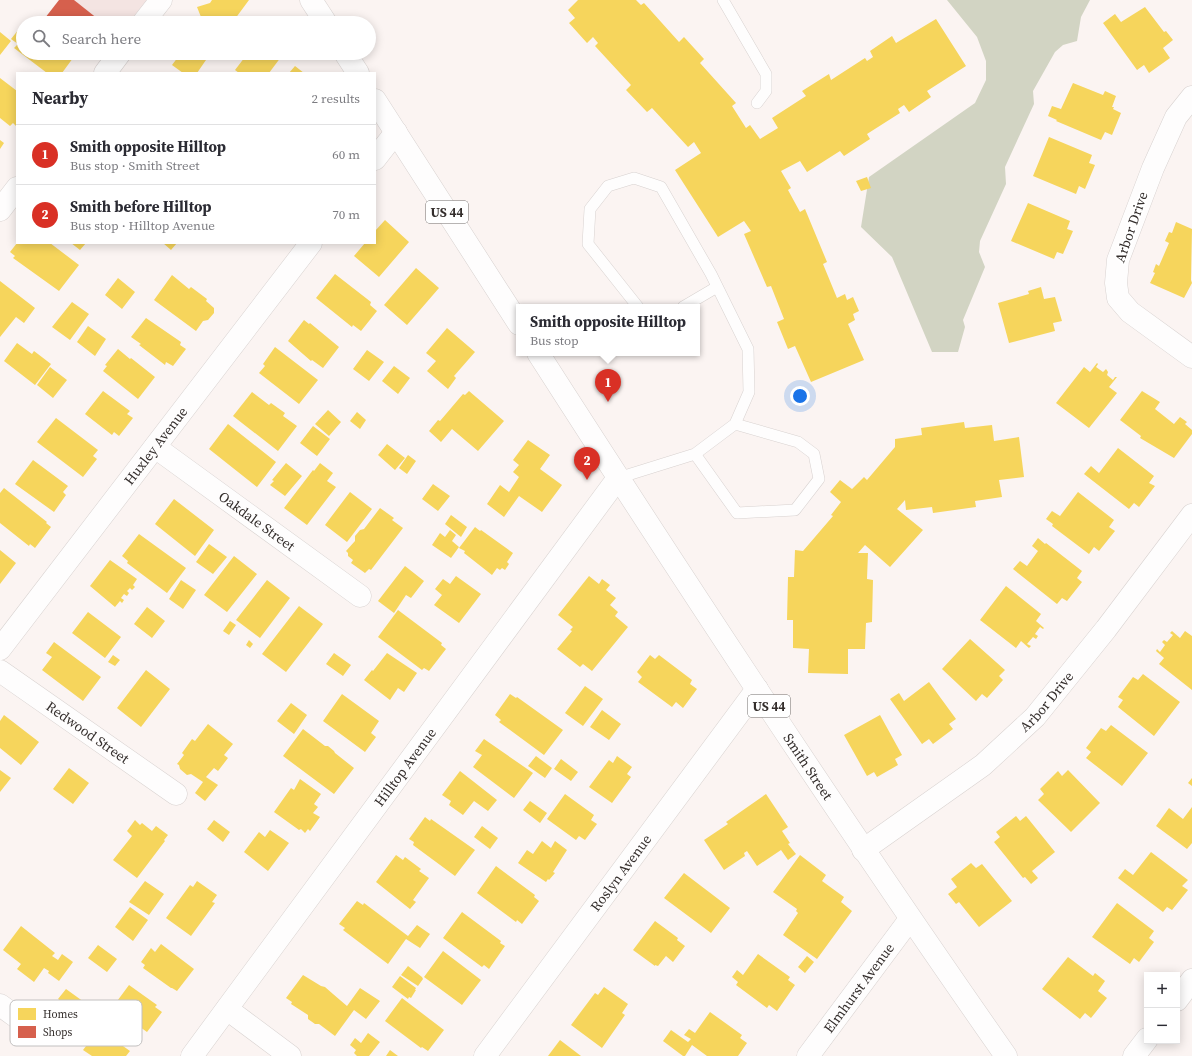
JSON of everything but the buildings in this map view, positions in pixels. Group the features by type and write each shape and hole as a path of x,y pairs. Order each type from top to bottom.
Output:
{"street":[{"path":"311,0 321,16"},
{"path":"106,72 115,60"},
{"path":"350,60 357,72"},
{"name":"Arbor Drive","path":"1192,97 1176,117 1153,168 1118,260 1116,283 1118,298 1130,312 1192,357"},
{"name":"US 44","path":"376,102 516,319"},
{"path":"376,158 396,132"},
{"path":"0,210 16,189"},
{"name":"Huxley Avenue","path":"0,649 310,244"},
{"name":"Smith Street","path":"540,356 618,478 864,850 910,919 1006,1056"},
{"name":"Oakdale Street","path":"155,447 360,596"},
{"name":"Hilltop Avenue","path":"192,1056 618,478"},
{"name":"Arbor Drive","path":"864,850 983,765 1035,717 1106,629 1192,515"},
{"name":"Redwood Street","path":"0,671 176,794"},
{"name":"Roslyn Avenue","path":"485,1056 757,689"},
{"name":"Elmhurst Avenue","path":"808,1056 910,919"},
{"path":"1180,996 1192,980"},
{"path":"0,1005 10,1012"},
{"path":"227,1009 290,1056"},
{"path":"1134,1056 1144,1043"}],"lane":[{"path":"723,0 766,74 766,91 757,103"},
{"path":"618,478 695,454 735,424 750,392 748,349 711,274 661,188 634,178 608,186 590,209 588,244 636,304"},
{"path":"688,304 717,287"},
{"path":"695,454 737,513 795,510 819,479 814,454 798,442 735,424"}],"shaded area":[{"path":"68,0 156,0 144,16 85,16"}],"green space":[{"path":"947,0 1090,0 1081,17 1077,41 1063,45 1055,52 1033,91 1034,104 1005,167 1006,184 980,241 979,252 985,267 963,320 965,327 958,352 932,352 892,257 861,227 869,177 975,103 986,80 986,61 977,37"}],"place":[{"name":"Smith opposite Hilltop","path":"608,402"},
{"name":"Smith before Hilltop","path":"587,480"}]}
